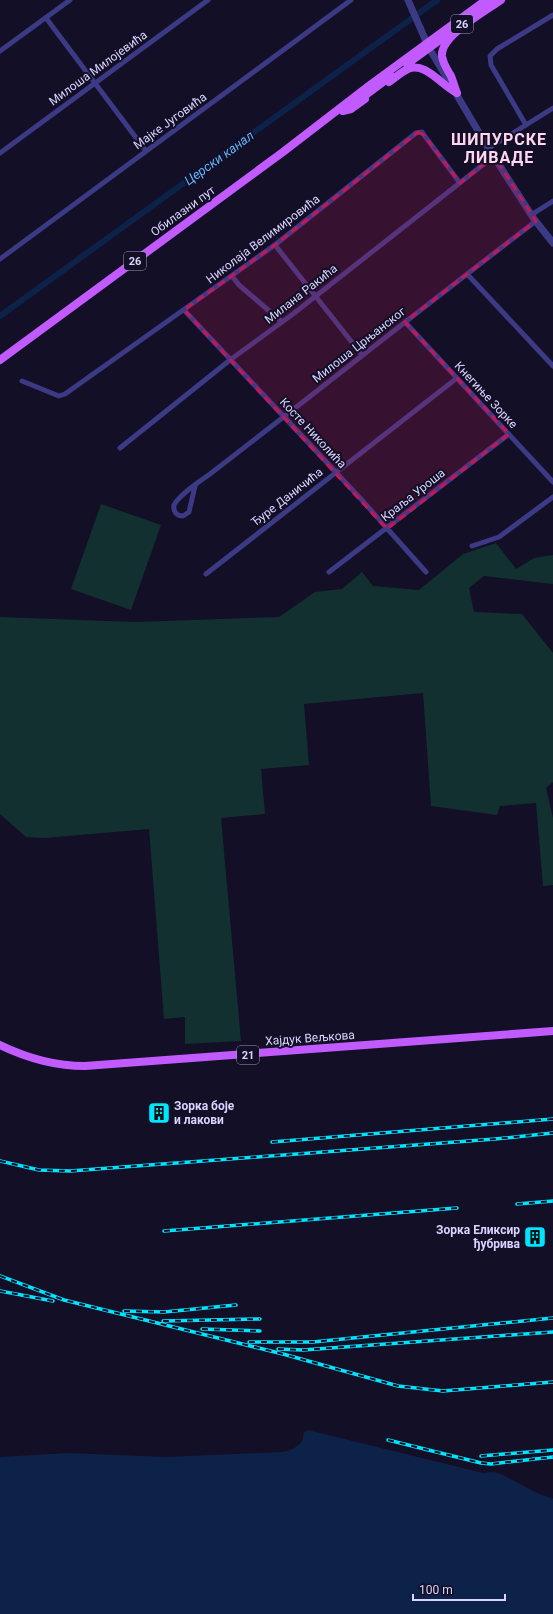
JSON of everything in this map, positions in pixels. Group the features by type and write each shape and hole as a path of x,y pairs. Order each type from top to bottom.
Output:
{"main road":[{"name":"Обилазни пут","path":"0,360 284,152 343,111 486,0"},
{"name":"Обилазни пут","path":"284,152 360,92 495,0"},
{"path":"457,93 451,77 444,65 442,56 446,43 462,27 501,0"},
{"path":"343,111 351,109 402,72 411,68 428,70 448,89 457,93"},
{"name":"Хајдук Вељкова","path":"0,1045 42,1061 68,1066 86,1066 553,1031"}],"street":[{"path":"0,51 70,0"},
{"name":"Милоша Милојевића","path":"0,153 208,0"},
{"name":"Мајке Југовића","path":"0,259 351,0"},
{"path":"408,0 428,45 489,148 536,222 553,243"},
{"path":"526,124 491,65 490,59 492,54 497,49 553,15"},
{"path":"46,18 146,151"},
{"path":"489,148 553,108"},
{"name":"Николаја Велимировића","path":"22,381 62,396 275,245 403,142 418,132 424,134 460,183"},
{"name":"Милана Ракића","path":"120,448 230,360 282,322 494,156"},
{"path":"532,215 553,201"},
{"name":"Милоша Црњанског","path":"195,486 189,512 183,516 177,514 174,509 175,503 195,486 536,222"},
{"path":"275,245 362,356"},
{"path":"467,274 553,366"},
{"path":"232,276 239,285 282,322"},
{"name":"Косте Николића","path":"184,310 426,572"},
{"name":"Кнегиње Зорке","path":"405,322 553,482"},
{"name":"Ђуре Даничића","path":"206,574 457,378"},
{"name":"Краља Уроша","path":"330,572 509,434"},
{"path":"472,546 499,537 553,497"}],"highlighted area":[{"path":"418,132 424,135 460,183 494,156 536,221 405,322 509,434 387,529 184,310 276,244"}],"green space":[{"path":"101,504 161,525 131,610 71,589"},
{"path":"496,543 516,569 534,558 553,555 553,584 484,576 469,588 474,612 522,614 553,653 553,782 546,788 553,818 553,885 543,886 536,803 500,806 497,815 431,806 423,693 304,704 309,765 261,769 265,814 221,818 241,1041 185,1044 185,1017 164,1019 149,829 45,838 26,837 0,814 0,617 135,622 279,617 315,592 342,589 362,572 373,586 419,590 463,554"}],"water":[{"path":"308,1430 483,1473 494,1472 503,1475 537,1493 553,1499 553,1614 0,1614 0,1457 68,1453 165,1457 282,1452 291,1450 302,1442 304,1432"}],"waterway":[{"name":"Церски канал","path":"0,316 437,0"}],"railway":[{"path":"272,1142 553,1119"},
{"path":"0,1161 39,1170 70,1171 495,1139 553,1133"},
{"path":"517,1204 553,1201"},
{"path":"164,1231 457,1208"},
{"path":"0,1276 64,1300 283,1354 398,1386 443,1391 553,1382"},
{"path":"0,1291 53,1301"},
{"path":"124,1311 164,1312 236,1305"},
{"path":"249,1342 313,1342 553,1318"},
{"path":"163,1321 260,1319"},
{"path":"202,1329 260,1331"},
{"path":"278,1349 303,1350 553,1332"},
{"path":"388,1440 481,1463 491,1464 553,1457"},
{"path":"481,1456 553,1450"}],"place":[{"name":"Зорка боје и лакови","path":"159,1113"},
{"name":"Зорка Еликсир ђубрива","path":"535,1237"}],"district":[{"name":"ШИПУРСКЕ ЛИВАДЕ","path":"499,148"}]}
